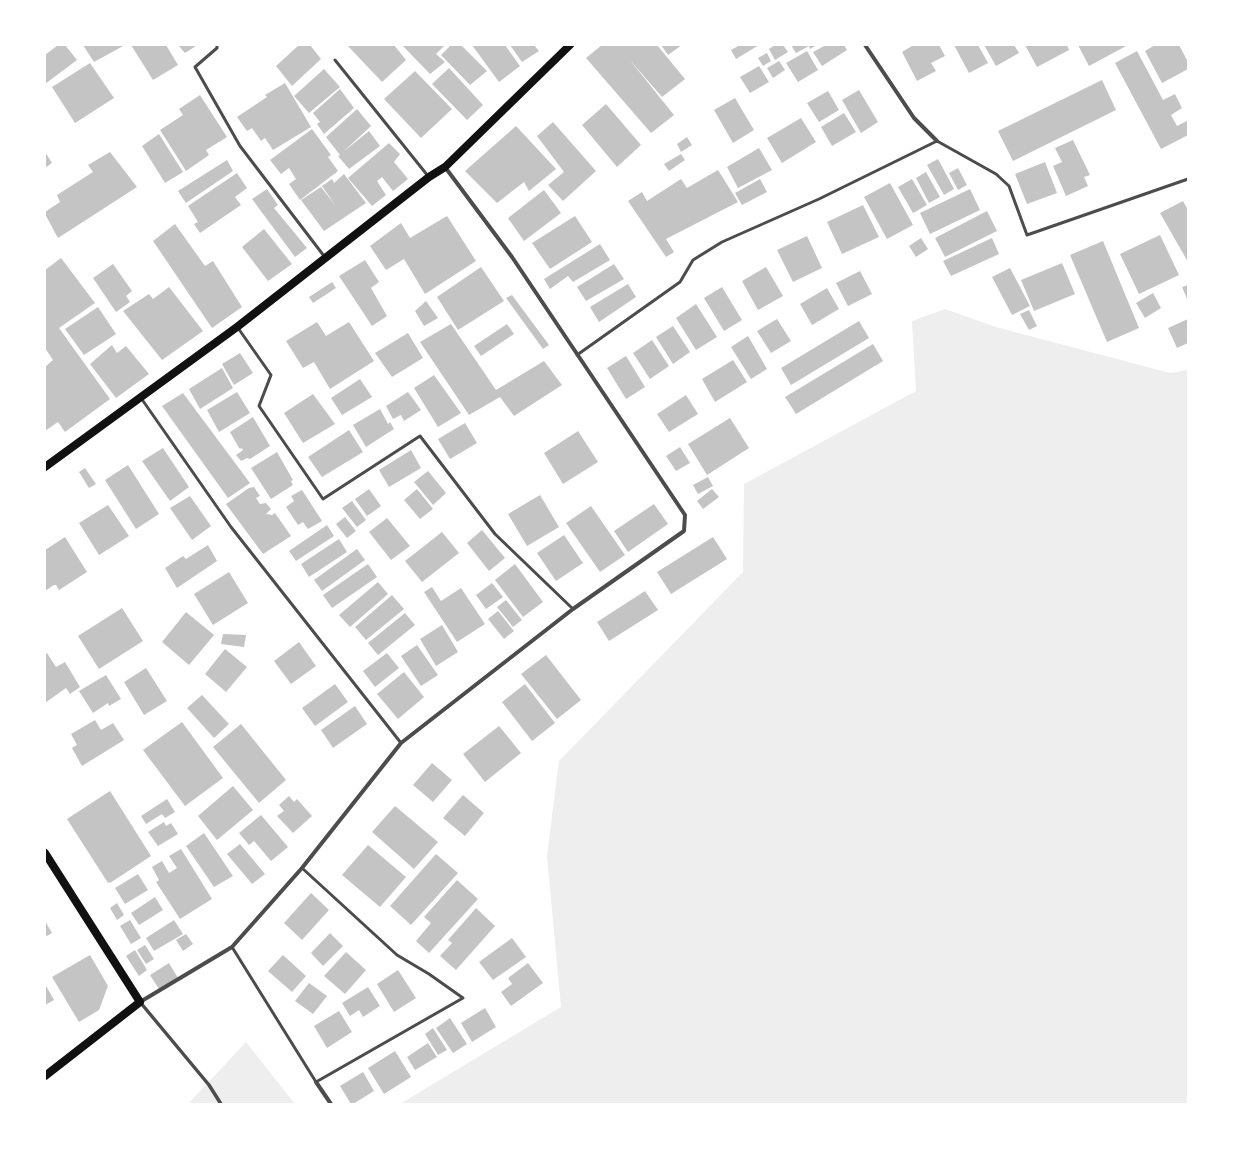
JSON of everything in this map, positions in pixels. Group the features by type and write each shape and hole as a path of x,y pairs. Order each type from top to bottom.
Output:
{"main road":[{"path":"45,467 237,327 429,177 445,167 570,45"},
{"path":"45,853 140,1002 45,1076"}],"street":[{"path":"865,45 914,118 937,141"},
{"path":"221,1104 209,1085 140,1002 232,947 302,868 401,743 573,609 684,531 685,515 512,257 445,167"},
{"path":"316,1082 331,1104"}],"lane":[{"path":"217,45 217,48 195,67 240,146 326,258"},
{"path":"335,60 429,177"},
{"path":"577,355 680,282 692,260 722,242 819,199 937,141 996,174 1009,186 1027,234 1188,179"},
{"path":"237,327 271,376 259,406 323,499 420,436 495,534 573,609"},
{"path":"140,398 231,527 401,743"},
{"path":"232,947 316,1082 463,998 429,974 397,955 302,868"}],"shaded area":[{"path":"945,309 996,327 1170,373 1188,370 1188,1104 400,1104 561,1007 547,856 559,761 743,572 744,484 916,391 912,321"},
{"path":"246,1042 295,1104 188,1104"}],"building":[{"path":"58,45 65,45 77,60 45,84 45,55"},
{"path":"83,45 125,45 94,62"},
{"path":"131,45 166,45 178,65 153,80"},
{"path":"178,45 195,45 196,46 185,53"},
{"path":"299,45 310,45 321,59 292,86 276,66"},
{"path":"347,45 394,45 406,60 382,82"},
{"path":"402,45 445,45 436,54 445,62 430,74"},
{"path":"451,45 461,45 487,71 470,85 441,55"},
{"path":"472,45 505,45 520,66 499,82"},
{"path":"510,45 534,45 539,51 522,62"},
{"path":"602,45 657,45 685,79 662,97 629,59 674,115 651,133 586,58"},
{"path":"661,45 682,45 668,55"},
{"path":"740,45 759,45 736,59 731,50"},
{"path":"775,45 783,45 788,52 775,60 769,49"},
{"path":"791,45 817,45 810,49 809,46 796,53"},
{"path":"826,45 844,45 847,50 822,66 813,52"},
{"path":"911,45 939,45 945,56 931,63 936,71 917,81 902,52 912,46"},
{"path":"954,45 978,45 988,63 969,73"},
{"path":"984,45 1014,45 1019,53 996,66"},
{"path":"1025,45 1067,45 1069,50 1037,67"},
{"path":"1078,45 1128,45 1089,66"},
{"path":"1155,45 1179,45 1188,62 1188,69 1162,83 1145,51"},
{"path":"807,51 818,70 798,82 786,63"},
{"path":"1137,51 1163,100 1175,94 1182,108 1171,115 1177,126 1187,121 1188,122 1188,135 1161,149 1115,63"},
{"path":"767,53 771,61 763,66 758,58"},
{"path":"779,61 785,70 773,78 767,68"},
{"path":"90,63 114,98 75,123 52,87"},
{"path":"759,66 769,82 750,93 740,77"},
{"path":"449,68 483,105 467,120 432,84"},
{"path":"324,69 340,87 309,113 294,96"},
{"path":"415,71 452,109 421,138 384,99"},
{"path":"1102,80 1116,110 1013,161 998,131"},
{"path":"285,83 311,127 273,150 265,138 261,141 252,128 247,131 237,117 267,97 265,95"},
{"path":"340,89 354,108 324,134 317,124 320,122 313,113"},
{"path":"859,90 878,122 861,133 842,100"},
{"path":"828,91 839,110 819,122 807,103"},
{"path":"200,95 227,137 206,150 209,155 186,171 160,130 183,115 179,109"},
{"path":"735,98 754,130 733,143 714,110"},
{"path":"606,104 641,145 617,167 582,125"},
{"path":"357,109 371,126 343,152 369,131 380,146 349,169 338,156 340,155 326,137"},
{"path":"844,113 856,132 832,146 821,127"},
{"path":"801,118 816,142 782,163 767,138"},
{"path":"553,122 596,171 563,201 548,185 564,172 537,136"},
{"path":"516,126 556,169 529,191 524,182 497,203 465,171"},
{"path":"312,129 331,155 328,157 338,171 300,200 289,184 296,179 289,168 281,174 270,160"},
{"path":"159,134 183,172 165,183 142,146"},
{"path":"687,137 692,145 681,152 677,144"},
{"path":"1073,140 1090,175 1084,177 1088,186 1066,196 1053,166 1062,162 1055,148"},
{"path":"389,143 400,154 394,162 408,179 393,191 382,177 377,181 386,195 372,206 348,178"},
{"path":"759,148 772,170 738,188 727,167"},
{"path":"45,152 52,163 45,168"},
{"path":"110,152 137,187 58,238 45,212 60,202 57,195 93,172 88,165"},
{"path":"681,154 685,160 669,171 664,164"},
{"path":"938,159 954,189 944,195 927,165"},
{"path":"227,160 233,171 186,203 178,191"},
{"path":"1045,162 1057,193 1027,204 1015,174"},
{"path":"958,168 967,185 958,190 949,173"},
{"path":"718,170 738,202 666,239 674,252 666,257 628,201 642,192 647,201 681,179 687,188"},
{"path":"926,172 940,197 929,203 916,178"},
{"path":"237,173 247,188 235,197 241,205 200,233 194,224 198,222 188,206"},
{"path":"344,174 366,203 324,231 301,200 321,187 335,205 322,186 332,179 334,183"},
{"path":"760,179 767,192 742,205 735,193"},
{"path":"912,179 927,205 913,213 898,187"},
{"path":"890,183 913,225 887,239 864,197"},
{"path":"267,189 278,205 274,208 307,248 295,257 252,199"},
{"path":"970,189 980,210 930,234 920,213"},
{"path":"544,190 561,213 524,241 508,218"},
{"path":"1183,201 1188,210 1188,262 1160,213"},
{"path":"863,205 879,237 842,254 827,222"},
{"path":"987,211 997,231 945,257 935,238"},
{"path":"447,216 476,261 425,294 404,259 386,270 370,246 401,223 410,238"},
{"path":"575,216 592,242 550,269 532,243"},
{"path":"175,224 205,266 213,261 242,307 212,328 153,241"},
{"path":"264,229 292,264 268,281 242,247"},
{"path":"1160,235 1179,275 1139,294 1120,254"},
{"path":"807,236 822,268 793,282 777,250"},
{"path":"921,238 928,249 916,257 909,246"},
{"path":"992,238 999,254 951,276 943,261"},
{"path":"1103,241 1139,328 1107,342 1070,255"},
{"path":"600,244 610,260 573,282 568,276 550,289 544,279"},
{"path":"61,258 95,303 59,328 110,399 65,432 58,422 45,431 45,367 53,360 45,348 45,270"},
{"path":"365,260 379,282 371,288 387,316 372,326 339,276"},
{"path":"1062,263 1075,294 1034,311 1021,280"},
{"path":"113,264 132,291 126,296 130,302 116,312 93,278"},
{"path":"614,264 624,279 586,301 577,287"},
{"path":"481,267 504,301 458,330 437,297"},
{"path":"766,267 783,296 758,310 742,281"},
{"path":"1010,268 1030,306 1012,315 992,277"},
{"path":"860,271 872,294 848,306 836,283"},
{"path":"332,282 336,288 313,303 309,297"},
{"path":"628,284 636,297 599,322 590,307"},
{"path":"1188,285 1188,301 1182,287"},
{"path":"169,287 203,331 162,360 123,311 149,294 153,299"},
{"path":"722,287 742,320 724,331 704,298"},
{"path":"827,288 839,309 812,325 800,304"},
{"path":"1153,293 1161,308 1145,318 1136,303"},
{"path":"512,295 549,345 543,349 506,298"},
{"path":"426,301 438,318 424,326 415,311"},
{"path":"696,304 717,337 696,350 676,318"},
{"path":"98,307 116,334 84,355 65,329"},
{"path":"1029,310 1037,326 1029,330 1020,314"},
{"path":"777,319 791,341 771,353 757,331"},
{"path":"1188,319 1188,343 1177,348 1168,328"},
{"path":"859,321 869,338 791,385 781,368"},
{"path":"317,322 326,336 349,322 374,361 330,389 314,362 303,368 286,341"},
{"path":"451,324 496,390 544,361 562,385 514,416 500,397 469,415 420,342"},
{"path":"507,324 514,334 481,356 474,346"},
{"path":"673,326 690,352 673,364 656,337"},
{"path":"408,333 423,358 392,377 375,353"},
{"path":"748,336 767,369 751,379 731,347"},
{"path":"652,340 669,366 650,379 633,353"},
{"path":"873,344 883,361 796,414 785,397"},
{"path":"112,345 117,353 126,346 149,374 116,398 90,364"},
{"path":"240,353 253,373 234,385 222,364"},
{"path":"626,356 645,387 626,399 607,368"},
{"path":"733,360 747,382 715,402 702,379"},
{"path":"222,368 233,388 200,409 189,389"},
{"path":"434,375 461,413 438,427 414,388"},
{"path":"360,379 372,397 342,415 331,398"},
{"path":"237,392 250,413 219,432 207,410"},
{"path":"408,392 421,410 404,421 401,415 393,419 386,406"},
{"path":"183,393 250,483 228,498 162,406"},
{"path":"313,394 335,424 303,443 284,413"},
{"path":"686,395 698,414 669,432 657,414"},
{"path":"380,409 388,424 390,422 394,429 366,447 353,425"},
{"path":"253,417 270,446 250,459 247,458 241,461 236,455 243,449 239,448 230,432"},
{"path":"730,418 749,448 707,475 688,444"},
{"path":"465,423 477,443 450,459 438,439"},
{"path":"349,430 363,452 322,477 308,457"},
{"path":"578,431 598,462 563,484 544,453"},
{"path":"680,447 690,463 676,471 666,456"},
{"path":"163,448 189,487 170,501 142,461"},
{"path":"411,450 421,468 389,487 379,470"},
{"path":"277,452 293,480 291,481 293,485 271,499 251,468"},
{"path":"128,465 159,514 136,529 105,480"},
{"path":"85,468 96,484 89,488 79,472"},
{"path":"428,471 446,493 433,505 414,482"},
{"path":"708,477 713,486 698,494 693,485"},
{"path":"254,487 260,496 256,498 260,504 266,503 271,509 266,514 272,515 275,513 291,536 263,554 226,504 249,488"},
{"path":"369,489 381,506 367,516 355,499"},
{"path":"417,489 433,509 420,519 404,500"},
{"path":"712,489 719,497 703,509 697,501"},
{"path":"302,490 322,521 308,529 303,522 298,525 286,507 294,501 291,496"},
{"path":"540,495 559,527 527,546 508,514"},
{"path":"190,496 211,526 192,540 170,508"},
{"path":"352,501 366,520 357,527 342,508"},
{"path":"654,504 668,524 628,552 614,531"},
{"path":"108,505 129,536 99,555 79,523"},
{"path":"591,506 625,555 600,572 566,523"},
{"path":"345,517 356,531 347,538 336,524"},
{"path":"387,518 410,546 391,560 369,532"},
{"path":"327,525 334,536 296,561 289,551"},
{"path":"482,530 505,558 489,571 467,543"},
{"path":"442,532 459,553 422,582 405,561"},
{"path":"564,535 583,563 556,581 537,553"},
{"path":"65,537 87,572 59,590 56,585 54,585 45,591 45,550"},
{"path":"713,537 727,559 671,594 657,572"},
{"path":"339,539 347,552 309,577 301,564"},
{"path":"208,545 217,561 177,588 165,568 183,556 186,559"},
{"path":"357,549 365,560 322,591 314,580"},
{"path":"368,564 377,577 332,608 323,595"},
{"path":"515,564 543,602 523,617 495,580"},
{"path":"229,572 248,603 213,625 194,594"},
{"path":"378,582 388,594 350,627 339,615"},
{"path":"492,583 503,597 486,609 476,595"},
{"path":"432,587 441,601 461,588 485,624 457,642 424,592"},
{"path":"645,591 658,610 609,641 597,622"},
{"path":"392,595 404,609 366,640 355,627"},
{"path":"506,600 522,620 513,627 497,607"},
{"path":"122,608 143,641 99,669 78,636"},
{"path":"498,611 514,631 504,639 488,619"},
{"path":"186,612 214,635 189,665 162,642"},
{"path":"405,613 415,625 378,655 368,643"},
{"path":"442,625 458,652 436,666 420,639"},
{"path":"223,634 246,635 244,647 221,644"},
{"path":"299,642 316,666 291,684 274,661"},
{"path":"417,645 438,675 421,686 401,656"},
{"path":"225,649 247,667 226,692 205,674"},
{"path":"47,653 56,667 65,662 80,687 70,694 66,688 45,703 45,655"},
{"path":"387,653 399,668 375,687 363,671"},
{"path":"546,655 581,700 557,719 521,674"},
{"path":"146,668 167,701 144,715 124,682"},
{"path":"404,672 424,697 398,719 377,694"},
{"path":"106,675 121,699 109,706 108,703 93,713 79,691"},
{"path":"335,684 348,702 315,726 302,708"},
{"path":"525,684 555,723 532,741 502,702"},
{"path":"202,695 229,724 214,738 187,708"},
{"path":"355,706 367,724 333,748 321,730"},
{"path":"95,720 101,730 113,723 124,740 82,766 72,748 77,745 71,734"},
{"path":"182,722 223,778 185,806 143,750"},
{"path":"241,724 286,780 259,803 213,747"},
{"path":"499,726 521,753 485,782 463,754"},
{"path":"432,763 452,780 433,802 413,785"},
{"path":"233,786 253,810 217,840 198,816"},
{"path":"110,791 151,856 108,883 67,819"},
{"path":"463,795 484,813 465,836 443,818"},
{"path":"289,796 294,802 297,799 312,816 293,833 277,816 284,811 279,805"},
{"path":"167,799 175,812 165,818 162,814 146,824 141,816"},
{"path":"395,806 438,842 414,869 372,832"},
{"path":"261,815 288,847 271,861 254,841 249,845 239,833"},
{"path":"164,822 166,826 171,823 178,834 158,846 148,832"},
{"path":"204,833 233,876 214,887 186,846"},
{"path":"240,844 265,874 252,884 227,854"},
{"path":"368,845 406,877 380,907 342,875"},
{"path":"181,849 212,899 180,919 156,882 159,880 152,867 162,861 169,873 177,868 169,856"},
{"path":"436,854 458,873 411,925 390,906"},
{"path":"138,874 148,890 125,904 115,888"},
{"path":"457,880 478,899 429,953 416,941 431,923 424,917"},
{"path":"311,893 329,910 302,940 284,923"},
{"path":"155,897 163,910 139,925 131,913"},
{"path":"117,903 124,915 117,920 110,908"},
{"path":"476,908 495,926 456,970 440,956 452,943 448,940"},
{"path":"130,920 141,938 131,944 120,926"},
{"path":"174,920 183,934 154,951 146,938"},
{"path":"45,921 52,933 45,937"},
{"path":"330,933 343,946 323,966 311,953"},
{"path":"186,934 193,944 183,951 176,940"},
{"path":"512,938 526,957 493,980 479,962"},
{"path":"145,945 154,959 146,964 137,950"},
{"path":"135,950 147,970 139,976 126,956"},
{"path":"346,952 366,970 345,994 324,976"},
{"path":"90,955 108,986 99,1010 79,1022 52,977"},
{"path":"283,955 306,976 292,992 268,971"},
{"path":"169,963 178,978 159,989 150,975"},
{"path":"528,963 543,983 511,1006 501,992 512,984 508,978"},
{"path":"398,970 416,998 394,1012 377,984"},
{"path":"309,983 327,996 313,1014 295,1001"},
{"path":"45,984 54,1000 45,1005"},
{"path":"368,987 380,1006 363,1017 359,1010 350,1016 342,1003"},
{"path":"485,1008 496,1027 472,1042 461,1023"},
{"path":"339,1011 352,1032 327,1048 314,1026"},
{"path":"450,1018 467,1044 453,1053 436,1028"},
{"path":"433,1028 447,1050 438,1055 425,1034"},
{"path":"428,1043 437,1057 415,1070 407,1057"},
{"path":"395,1051 411,1077 384,1094 368,1068"},
{"path":"363,1072 374,1091 351,1104 340,1086"}]}
